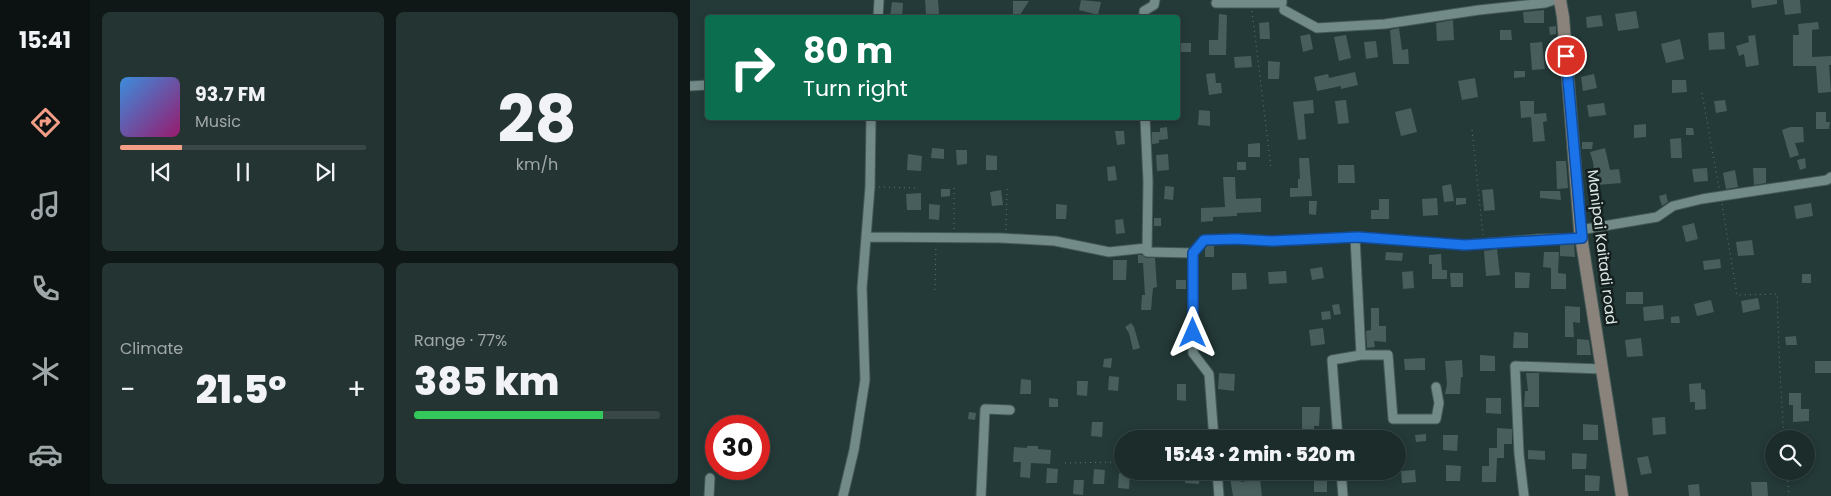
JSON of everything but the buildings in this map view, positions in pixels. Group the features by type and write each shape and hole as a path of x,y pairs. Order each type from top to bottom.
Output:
{"main road":[{"name":"Manipai Kaitadi road","path":"1560,0 1581,234 1622,496"}],"street":[{"path":"878,15 879,0"},
{"path":"1144,15 1144,11 1154,6 1155,0"},
{"path":"1216,3 1282,2 1282,0"},
{"path":"1284,10 1316,28 1385,24 1478,10 1546,3 1554,0"},
{"path":"690,86 705,85"},
{"path":"843,496 854,450 865,380 862,288 870,187 871,120"},
{"path":"1145,120 1148,182 1147,252 1193,253"},
{"path":"1213,430 1209,374 1193,353 1193,253 1204,240 1272,241 1355,238 1465,245 1483,244 1581,234 1656,217 1673,206 1721,196 1827,180 1831,177"},
{"path":"866,236 1006,238 1055,241 1109,252 1147,248"},
{"path":"1355,238 1361,355"},
{"path":"1337,430 1332,360 1361,355 1388,355 1393,419 1436,419 1439,403 1436,387"},
{"path":"1524,496 1519,454 1515,366 1602,369"},
{"path":"981,496 985,409 1010,410"},
{"path":"709,496 710,480"},
{"path":"1217,480 1218,496"},
{"path":"1342,480 1343,496"}],"path":[{"path":"1251,3 1271,168"},
{"path":"1702,92 1737,295 1777,294 1783,430"},
{"path":"1472,130 1483,244"},
{"path":"870,187 917,188"},
{"path":"954,188 954,237"},
{"path":"1006,238 1007,189"},
{"path":"935,290 936,237"},
{"path":"1065,463 1114,462"},
{"path":"1788,480 1789,496"}],"route":[{"path":"1193,333 1193,253 1204,240 1272,241 1358,237 1465,245 1582,238 1566,56"}]}
